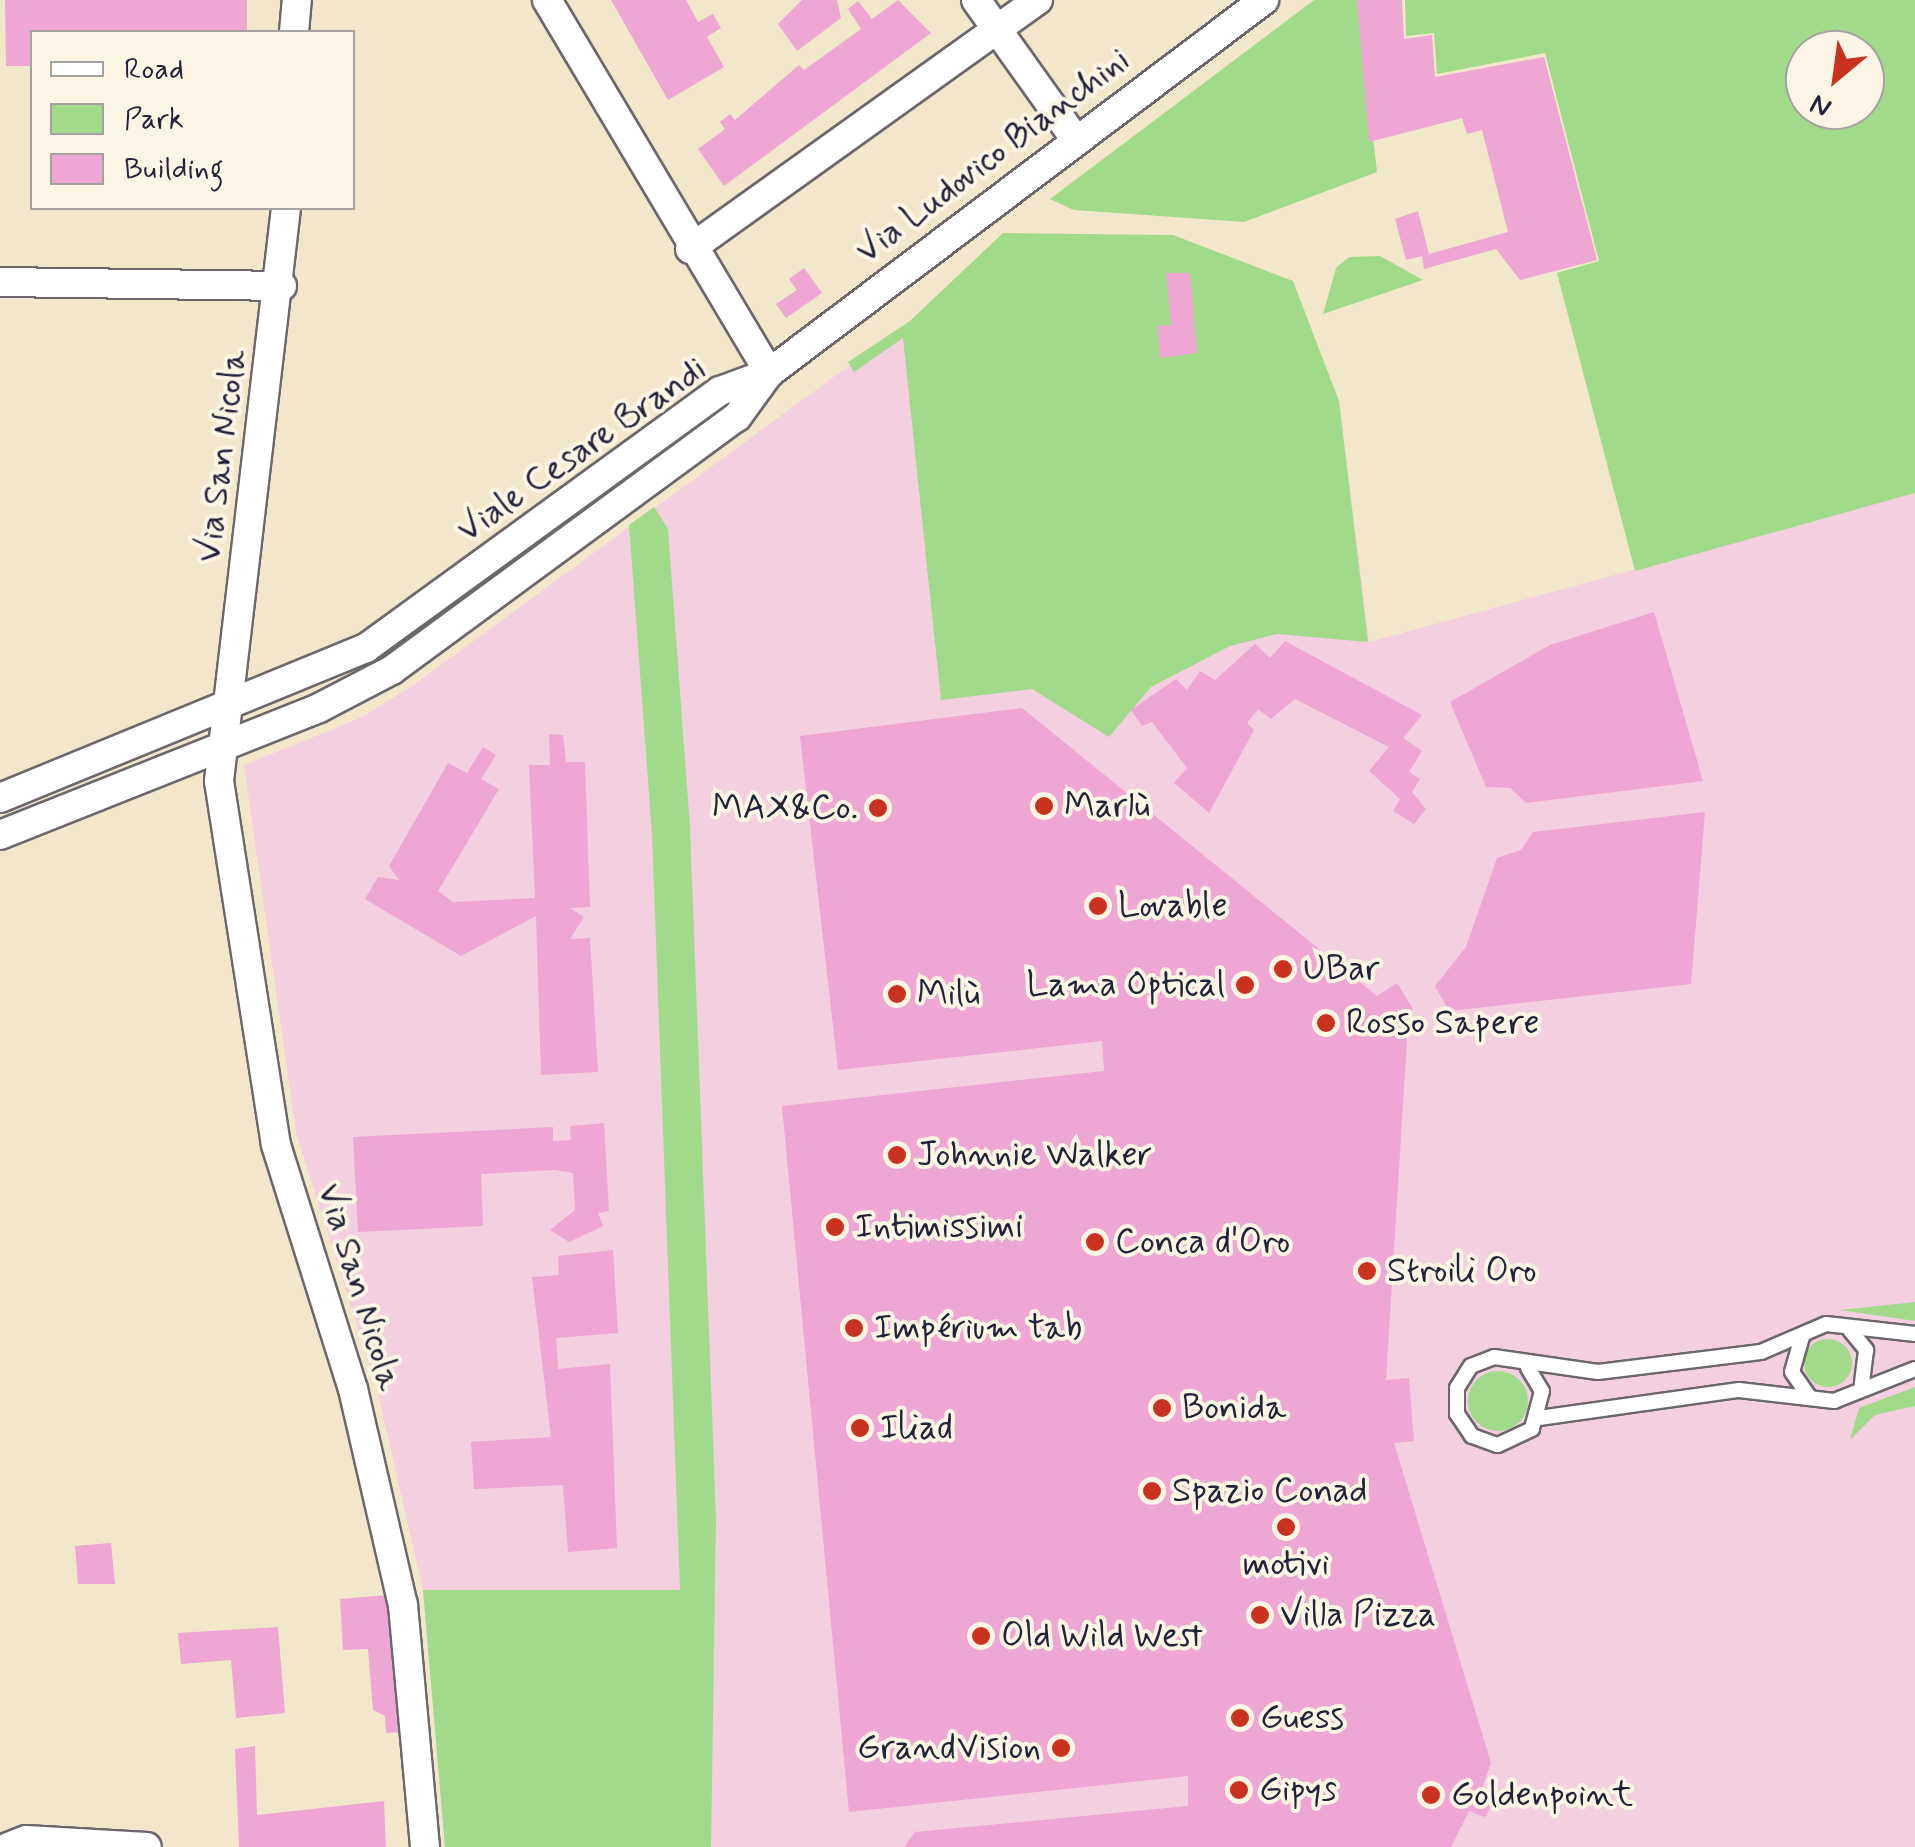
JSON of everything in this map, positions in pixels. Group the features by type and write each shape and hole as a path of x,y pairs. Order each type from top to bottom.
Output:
{"street":[{"path":"294,30 296,0"},
{"path":"546,0 690,248 769,373"},
{"path":"976,0 1075,138"},
{"path":"690,248 1038,0"},
{"name":"Via Ludovico Bianchini","path":"769,373 1075,138 1264,0"},
{"name":"Via San Nicola","path":"286,210 282,286 217,750 276,1144 353,1389 403,1605 424,1847"},
{"path":"0,282 282,286"},
{"name":"Viale Cesare Brandi","path":"0,798 222,712 366,648 720,391 769,373"},
{"name":"Viale Cesare Brandi","path":"0,835 217,750 360,688 431,644 737,418 769,373"},
{"path":"8,1847 26,1840 147,1847"}],"lane":[{"path":"1528,1368 1542,1391 1540,1418 1522,1438 1496,1445 1472,1436 1457,1414 1457,1388 1471,1366 1506,1357 1528,1368 1598,1372 1725,1358 1826,1324 1849,1330 1915,1334"},
{"path":"1849,1330 1866,1350 1862,1384"},
{"path":"1806,1333 1792,1360 1808,1395"},
{"path":"1540,1418 1739,1390 1844,1399 1862,1384 1915,1369"}],"shaded area":[{"path":"1003,233 1339,401 1369,642 1915,493 1915,1847 445,1847 423,1590 376,1385 296,1133 244,765 363,717 419,681 910,321"}],"green space":[{"path":"1314,0 1357,0 1377,172 1244,222 1074,210 1050,199"},
{"path":"1405,0 1915,0 1915,493 1635,571 1557,273 1599,261 1545,53 1437,74 1434,33 1406,36"},
{"path":"1003,233 1173,235 1293,281 1339,401 1368,642 1277,634 1230,646 1151,687 1109,737 1032,689 941,700 903,338 854,372 848,362 910,321"},
{"path":"1380,256 1423,280 1323,314 1336,268 1349,257"},
{"path":"654,507 668,529 690,827 716,1519 711,1847 445,1847 423,1590 680,1590 652,834 629,525"},
{"path":"1915,1302 1915,1321 1840,1310"},
{"path":"1828,1339 1845,1346 1852,1363 1845,1380 1828,1387 1811,1380 1804,1363 1811,1346"},
{"path":"1498,1371 1519,1380 1528,1401 1519,1422 1498,1431 1477,1422 1468,1401 1477,1380"},
{"path":"1915,1387 1915,1406 1875,1415 1850,1440 1859,1408"}],"building":[{"path":"5,0 247,0 247,30 30,30 30,66 6,66"},
{"path":"611,0 686,0 698,22 713,14 721,28 707,37 724,67 668,100"},
{"path":"802,0 837,0 841,18 797,51 778,24"},
{"path":"898,0 931,33 724,186 698,149 725,129 720,122 730,114 735,120 799,65 804,70 861,29 848,9 858,1 872,19"},
{"path":"1357,0 1402,0 1404,39 1432,35 1435,77 1544,57 1597,260 1520,280 1496,249 1424,269 1422,256 1406,260 1395,219 1418,211 1429,254 1508,232 1482,130 1467,134 1462,118 1369,142"},
{"path":"804,268 822,293 786,318 776,304 797,290 789,279"},
{"path":"1166,273 1190,273 1197,353 1160,358 1157,326 1171,325"},
{"path":"1654,612 1703,781 1526,803 1510,788 1486,787 1450,702 1550,645"},
{"path":"1285,641 1422,715 1403,738 1422,751 1409,772 1420,779 1412,792 1426,809 1414,824 1393,811 1400,799 1369,771 1389,747 1295,699 1271,719 1258,709 1247,723 1254,730 1209,813 1174,783 1187,768 1152,722 1142,726 1131,710 1176,679 1187,690 1200,671 1215,680 1255,644 1270,658"},
{"name":"Conca d'Oro","path":"1022,708 1377,996 1397,983 1413,1009 1394,1021 1407,1040 1386,1380 1409,1378 1414,1441 1394,1443 1491,1763 1482,1788 1498,1795 1485,1817 1469,1811 1451,1847 904,1847 915,1832 1188,1806 1188,1776 849,1812 782,1106 1104,1071 1102,1041 838,1070 800,736"},
{"path":"549,734 563,735 566,762 585,762 590,907 570,908 584,917 570,939 590,938 598,1072 541,1075 536,916 461,956 365,899 378,877 399,880 389,866 448,763 467,773 483,747 496,755 481,779 499,789 438,891 453,902 535,898 529,765 550,765"},
{"path":"1705,812 1691,984 1449,1011 1435,986 1466,947 1497,858 1521,850 1533,832"},
{"path":"604,1123 609,1211 598,1213 603,1226 569,1242 550,1230 575,1210 573,1173 555,1170 481,1174 483,1226 358,1232 353,1137 553,1127 553,1141 571,1140 570,1126"},
{"path":"613,1250 618,1333 556,1338 558,1369 610,1364 617,1548 568,1552 563,1485 474,1489 471,1442 551,1437 532,1277 559,1275 558,1256"},
{"path":"111,1543 115,1584 78,1584 75,1546"},
{"path":"389,1595 403,1732 386,1733 385,1716 373,1710 368,1649 343,1650 340,1599"},
{"path":"278,1627 285,1713 236,1718 231,1660 181,1664 178,1633"},
{"path":"255,1746 257,1815 384,1801 386,1847 239,1847 235,1749"}],"place":[{"name":"Marlù","path":"1044,806"},
{"name":"MAX&Co.","path":"878,808"},
{"name":"Lovable","path":"1098,906"},
{"name":"UBar","path":"1283,969"},
{"name":"Lama Optical","path":"1245,985"},
{"name":"Milù","path":"897,994"},
{"name":"Rosso Sapere","path":"1326,1023"},
{"name":"Johnnie Walker","path":"897,1155"},
{"name":"Intimissimi","path":"835,1227"},
{"name":"Conca d'Oro","path":"1095,1242"},
{"name":"Stroili Oro","path":"1367,1271"},
{"name":"Impérium tab","path":"854,1328"},
{"name":"Bonida","path":"1162,1408"},
{"name":"Iliad","path":"860,1428"},
{"name":"Spazio Conad","path":"1152,1491"},
{"name":"motivi","path":"1286,1527"},
{"name":"Villa Pizza","path":"1260,1615"},
{"name":"Old Wild West","path":"981,1636"},
{"name":"Guess","path":"1240,1718"},
{"name":"GrandVision","path":"1061,1748"},
{"name":"Gipys","path":"1239,1790"},
{"name":"Goldenpoint","path":"1431,1795"}]}
